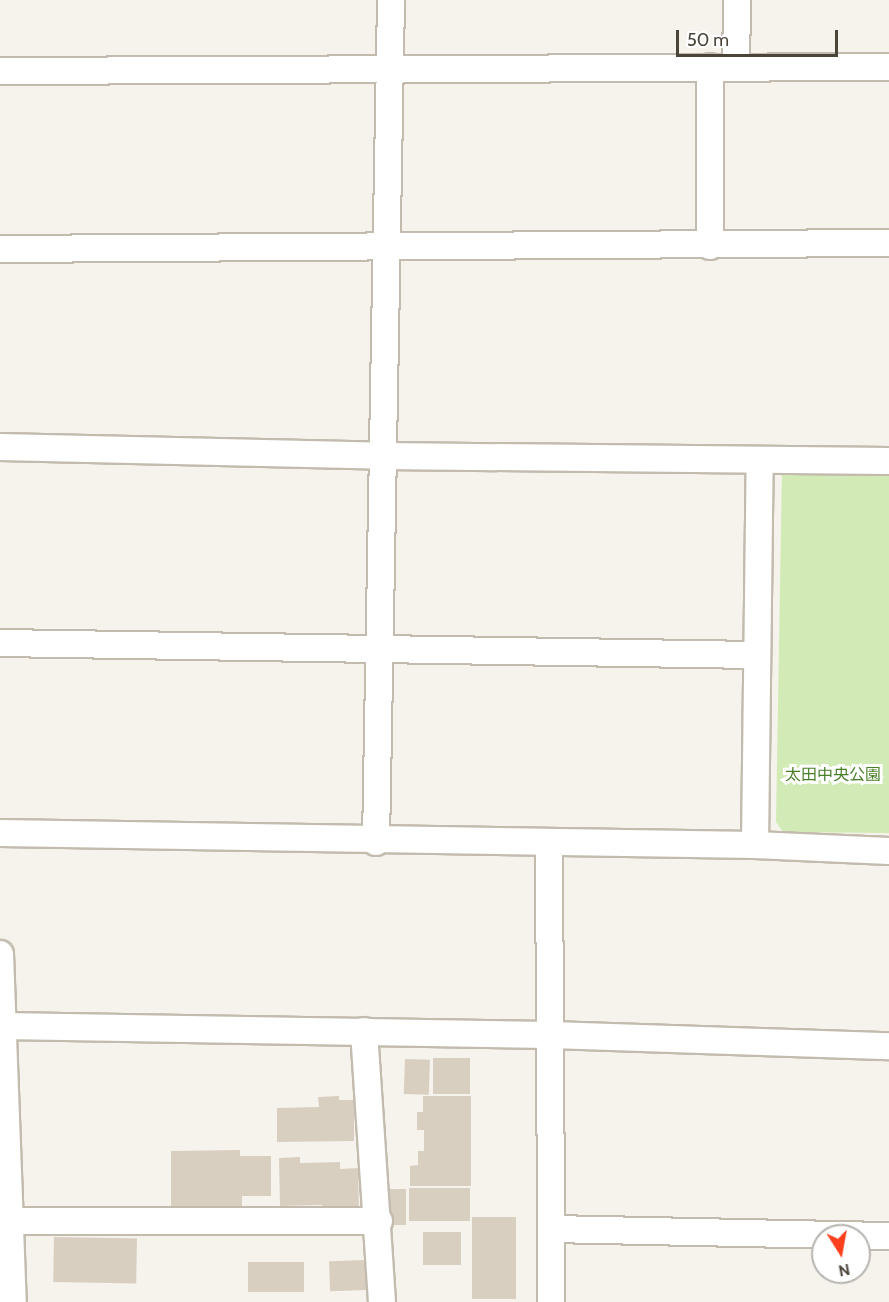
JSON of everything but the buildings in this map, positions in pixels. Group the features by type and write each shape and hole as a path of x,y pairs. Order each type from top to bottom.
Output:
{"street":[{"path":"376,842 391,0"},
{"path":"736,67 737,0"},
{"path":"710,246 711,67"},
{"path":"0,71 889,67"},
{"path":"0,249 387,249 889,243"},
{"path":"0,447 384,456 889,460"},
{"path":"755,846 759,460"},
{"path":"0,643 381,651 757,655"},
{"path":"0,833 376,842 755,846 889,851"},
{"path":"549,844 551,1302"},
{"path":"0,954 4,1026 4,1221 13,1302"},
{"path":"4,1026 551,1035 889,1046"},
{"path":"364,1031 379,1221 382,1302"},
{"path":"4,1221 379,1221"},
{"path":"551,1229 889,1236"}],"green space":[{"name":"太田中央公園","path":"782,469 889,472 889,833 783,832 776,822"}]}
